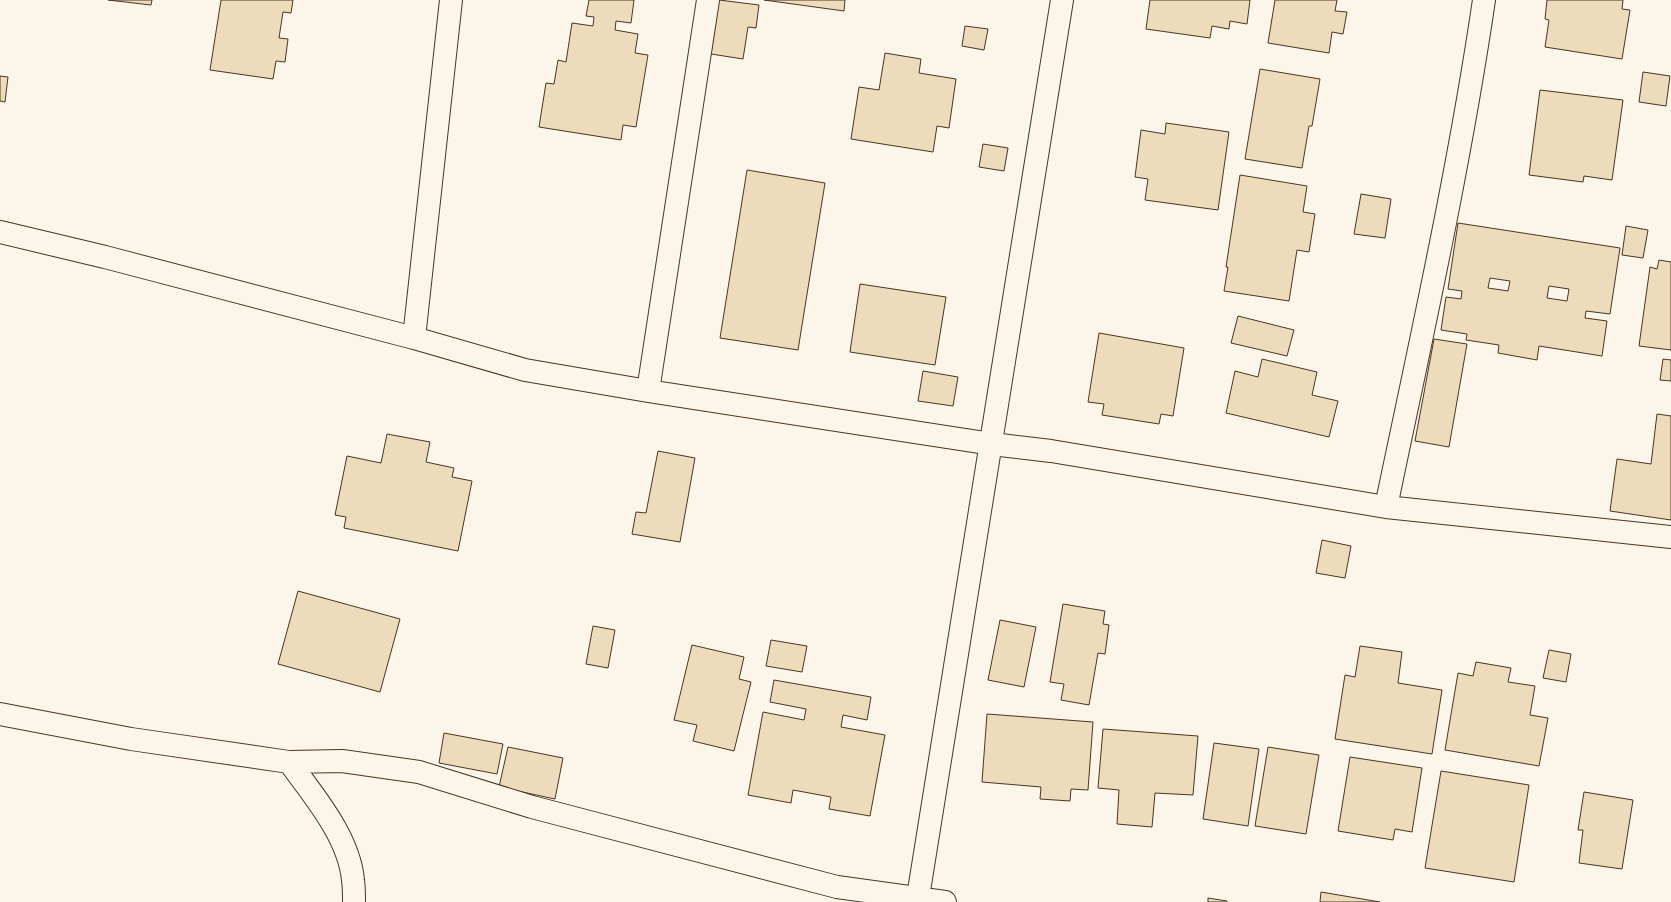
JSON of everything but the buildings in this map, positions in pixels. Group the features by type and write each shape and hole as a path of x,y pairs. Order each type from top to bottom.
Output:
{"street":[{"path":"414,338 451,0"},
{"path":"648,391 708,0"},
{"path":"918,897 992,444 1062,0"},
{"path":"1386,507 1431,295 1471,85 1484,0"},
{"path":"0,232 105,257 414,338 525,370 648,391 992,444 1051,451 1386,507 1671,537"},
{"path":"0,714 132,739 289,762 342,762 419,772 532,807 840,895 918,897 945,902"},
{"path":"289,762 320,805 345,848 353,880 354,902"}]}
